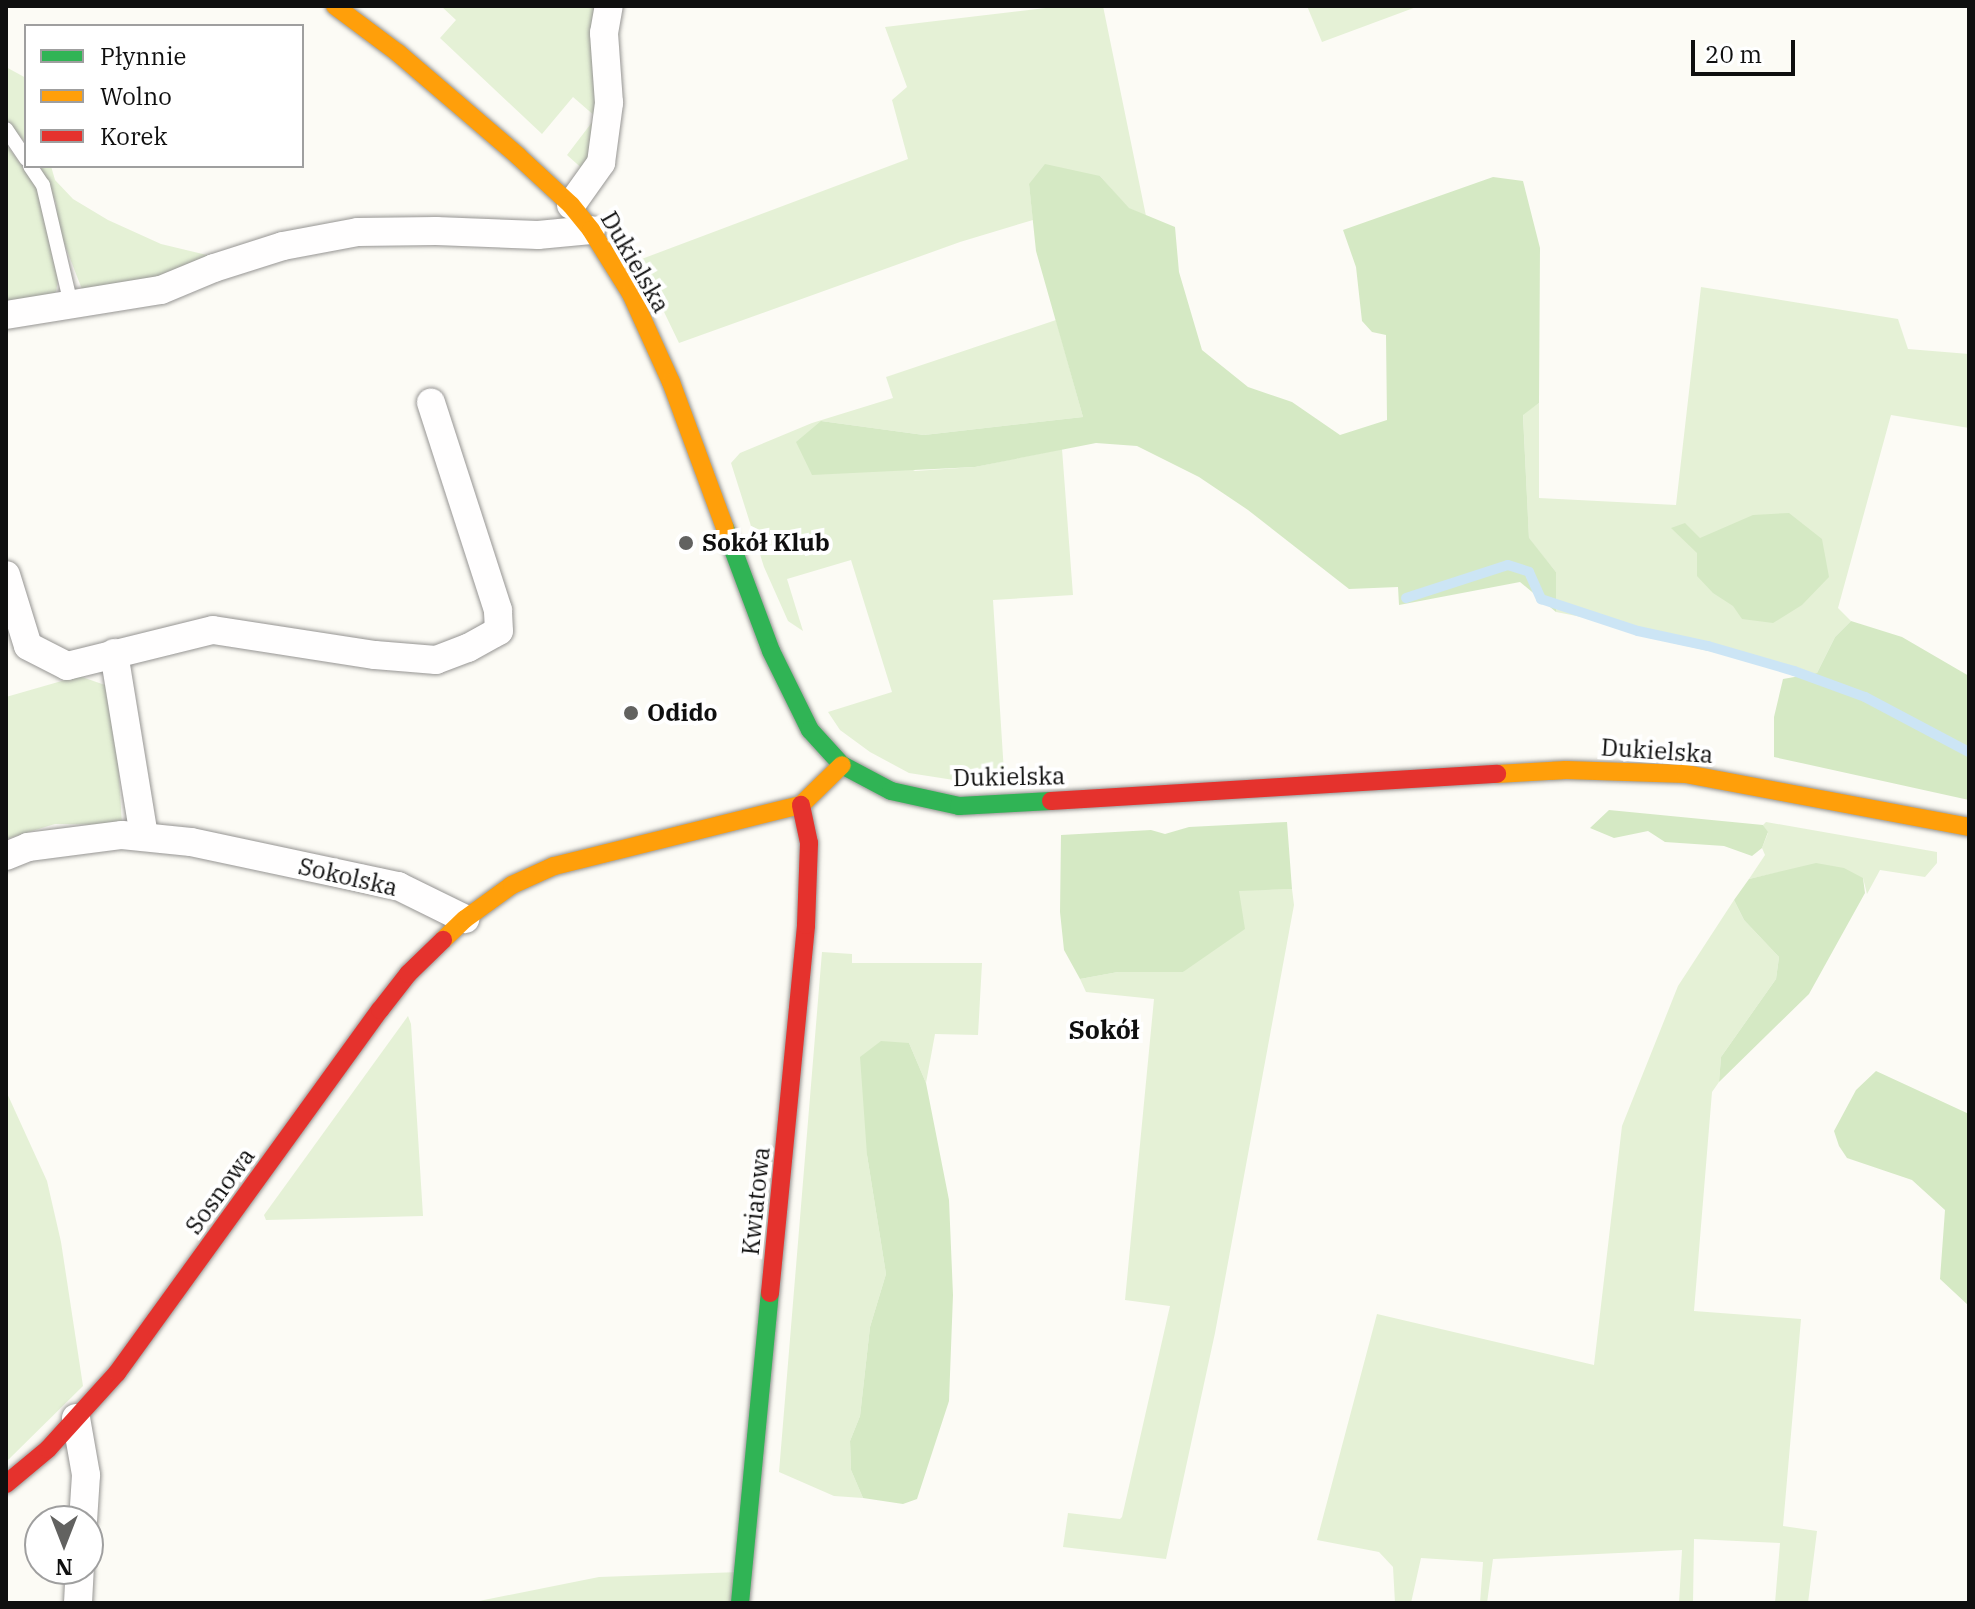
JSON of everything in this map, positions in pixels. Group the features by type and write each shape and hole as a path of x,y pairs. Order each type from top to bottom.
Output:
{"main road":[{"name":"Dukielska","path":"335,6 398,53 571,205 591,230 631,294 671,382 771,651 810,730 842,765 891,791 959,806 1566,770 1686,774 1969,827"},
{"path":"465,919 512,885 554,866 801,805 842,765"},
{"name":"Kwiatowa","path":"749,1600 806,925 809,843 801,805"},
{"name":"Sosnowa","path":"6,1484 48,1449 117,1373 408,974 465,919"}],"street":[{"path":"571,205 601,163 609,103 604,33 609,6"},
{"path":"6,315 161,290 272,249 358,232 538,235 591,230"},
{"path":"6,575 28,646 67,666 213,630 375,655 436,660 495,637 499,631 498,610 431,403"},
{"path":"114,653 144,837"},
{"name":"Sokolska","path":"6,856 28,847 122,835 191,842 398,886 465,919"},
{"path":"76,1418 86,1475 84,1505"}],"lane":[{"path":"6,129 24,156"},
{"path":"31,168 43,185 71,304"}],"green space":[{"path":"441,6 606,6 603,108 586,172 567,155 596,117 573,97 542,134 440,38 456,20"},
{"path":"1063,6 1103,6 1146,216 1128,208 1100,176 1029,184 1033,220 960,242 679,343 639,260 908,159 892,100 907,87 885,27"},
{"path":"1307,6 1419,6 1322,42"},
{"path":"6,67 24,77 24,142 6,119"},
{"path":"6,144 36,185 58,280 56,292 37,304 6,310"},
{"path":"1045,164 1100,176 1129,208 1175,227 1179,272 1202,350 1248,387 1292,402 1340,435 1387,420 1386,335 1372,332 1362,321 1356,267 1343,230 1493,177 1523,181 1540,248 1539,403 1523,415 1529,538 1556,572 1556,612 1520,582 1399,605 1398,587 1349,589 1248,510 1199,477 1137,446 1096,443 975,467 812,475 796,442 821,421 924,435 1083,417 1036,251 1029,184"},
{"path":"41,168 52,168 55,180 73,199 108,220 161,244 211,256 188,276 85,297 57,225 56,203"},
{"path":"1701,287 1898,319 1908,349 1969,354 1969,428 1891,415 1838,608 1851,621 1835,637 1817,673 1799,677 1744,659 1637,635 1618,624 1556,612 1556,572 1529,539 1523,414 1539,403 1539,498 1676,505"},
{"path":"1056,320 1083,417 924,435 821,421 915,471 975,467 1062,449 1073,595 993,600 1005,788 909,773 870,752 840,730 828,712 892,692 851,560 787,579 803,631 788,621 764,567 731,463 740,453 812,423 893,398 886,377"},
{"path":"1789,513 1822,539 1829,577 1802,605 1773,623 1742,619 1733,606 1713,593 1697,576 1697,553 1671,528 1685,523 1700,538 1753,515"},
{"path":"1851,621 1902,637 1969,676 1969,800 1774,757 1774,717 1783,679 1817,673 1835,637"},
{"path":"79,676 105,685 114,694 122,825 55,824 6,839 6,697"},
{"path":"1609,810 1763,825 1768,832 1762,848 1752,856 1724,846 1665,842 1648,831 1614,838 1590,828"},
{"path":"1287,822 1292,889 1239,891 1245,929 1183,972 1118,972 1080,979 1064,950 1060,912 1061,835 1151,830 1165,834 1189,827"},
{"path":"1766,822 1937,852 1937,863 1925,877 1880,870 1867,894 1863,878 1780,872 1749,879 1765,855 1762,848 1768,833 1763,825"},
{"path":"1816,863 1844,868 1863,878 1865,893 1809,994 1719,1082 1721,1057 1776,979 1779,957 1744,920 1734,900 1749,879"},
{"path":"1292,889 1294,905 1215,1333 1166,1559 1063,1547 1068,1513 1122,1517 1170,1306 1125,1300 1154,999 1086,992 1080,979 1118,972 1183,972 1239,890"},
{"path":"1734,900 1744,920 1779,957 1776,979 1721,1057 1719,1082 1712,1092 1694,1311 1801,1319 1783,1526 1817,1531 1808,1603 1775,1603 1780,1543 1694,1539 1693,1603 1679,1603 1682,1550 1493,1559 1487,1603 1480,1603 1483,1562 1421,1558 1411,1603 1395,1603 1393,1567 1379,1552 1317,1540 1377,1314 1594,1365 1622,1126 1678,986"},
{"path":"822,952 852,954 852,963 982,963 978,1035 935,1034 926,1083 909,1043 867,1155 886,1274 870,1327 860,1416 850,1441 851,1470 863,1498 834,1496 779,1472"},
{"path":"408,1016 423,1216 266,1220 264,1215"},
{"path":"881,1041 909,1043 926,1083 949,1200 953,1295 949,1401 917,1499 903,1504 863,1498 851,1470 850,1441 860,1416 870,1327 886,1274 867,1155 860,1057"},
{"path":"1876,1071 1969,1114 1969,1306 1940,1279 1945,1210 1912,1180 1847,1158 1839,1146 1834,1131 1856,1090"},
{"path":"6,1091 47,1181 61,1242 83,1386 6,1462"},
{"path":"740,1572 736,1603 469,1603 599,1577"}],"waterway":[{"path":"1406,598 1508,565 1529,572 1541,599 1638,631 1708,646 1794,671 1865,697 1969,752"}],"traffic: fast":[{"path":"725,528 771,651 810,730 842,765 891,791 959,806 1051,801"},
{"path":"740,1603 770,1293"}],"traffic: slow":[{"path":"335,6 398,53 518,156 571,205 591,230 631,294 671,382 725,528"},
{"path":"443,940 465,919 512,885 554,866 801,805 842,765"},
{"path":"1497,774 1566,770 1686,774 1969,827"}],"traffic: jam":[{"path":"1051,801 1497,774"},
{"path":"770,1293 806,925 809,843 801,805"},
{"path":"6,1484 48,1449 117,1373 380,1010 408,974 443,940"}],"place":[{"name":"Sokół Klub","path":"686,543"},
{"name":"Odido","path":"631,713"}],"district":[{"name":"Sokół","path":"1104,1030"}]}
